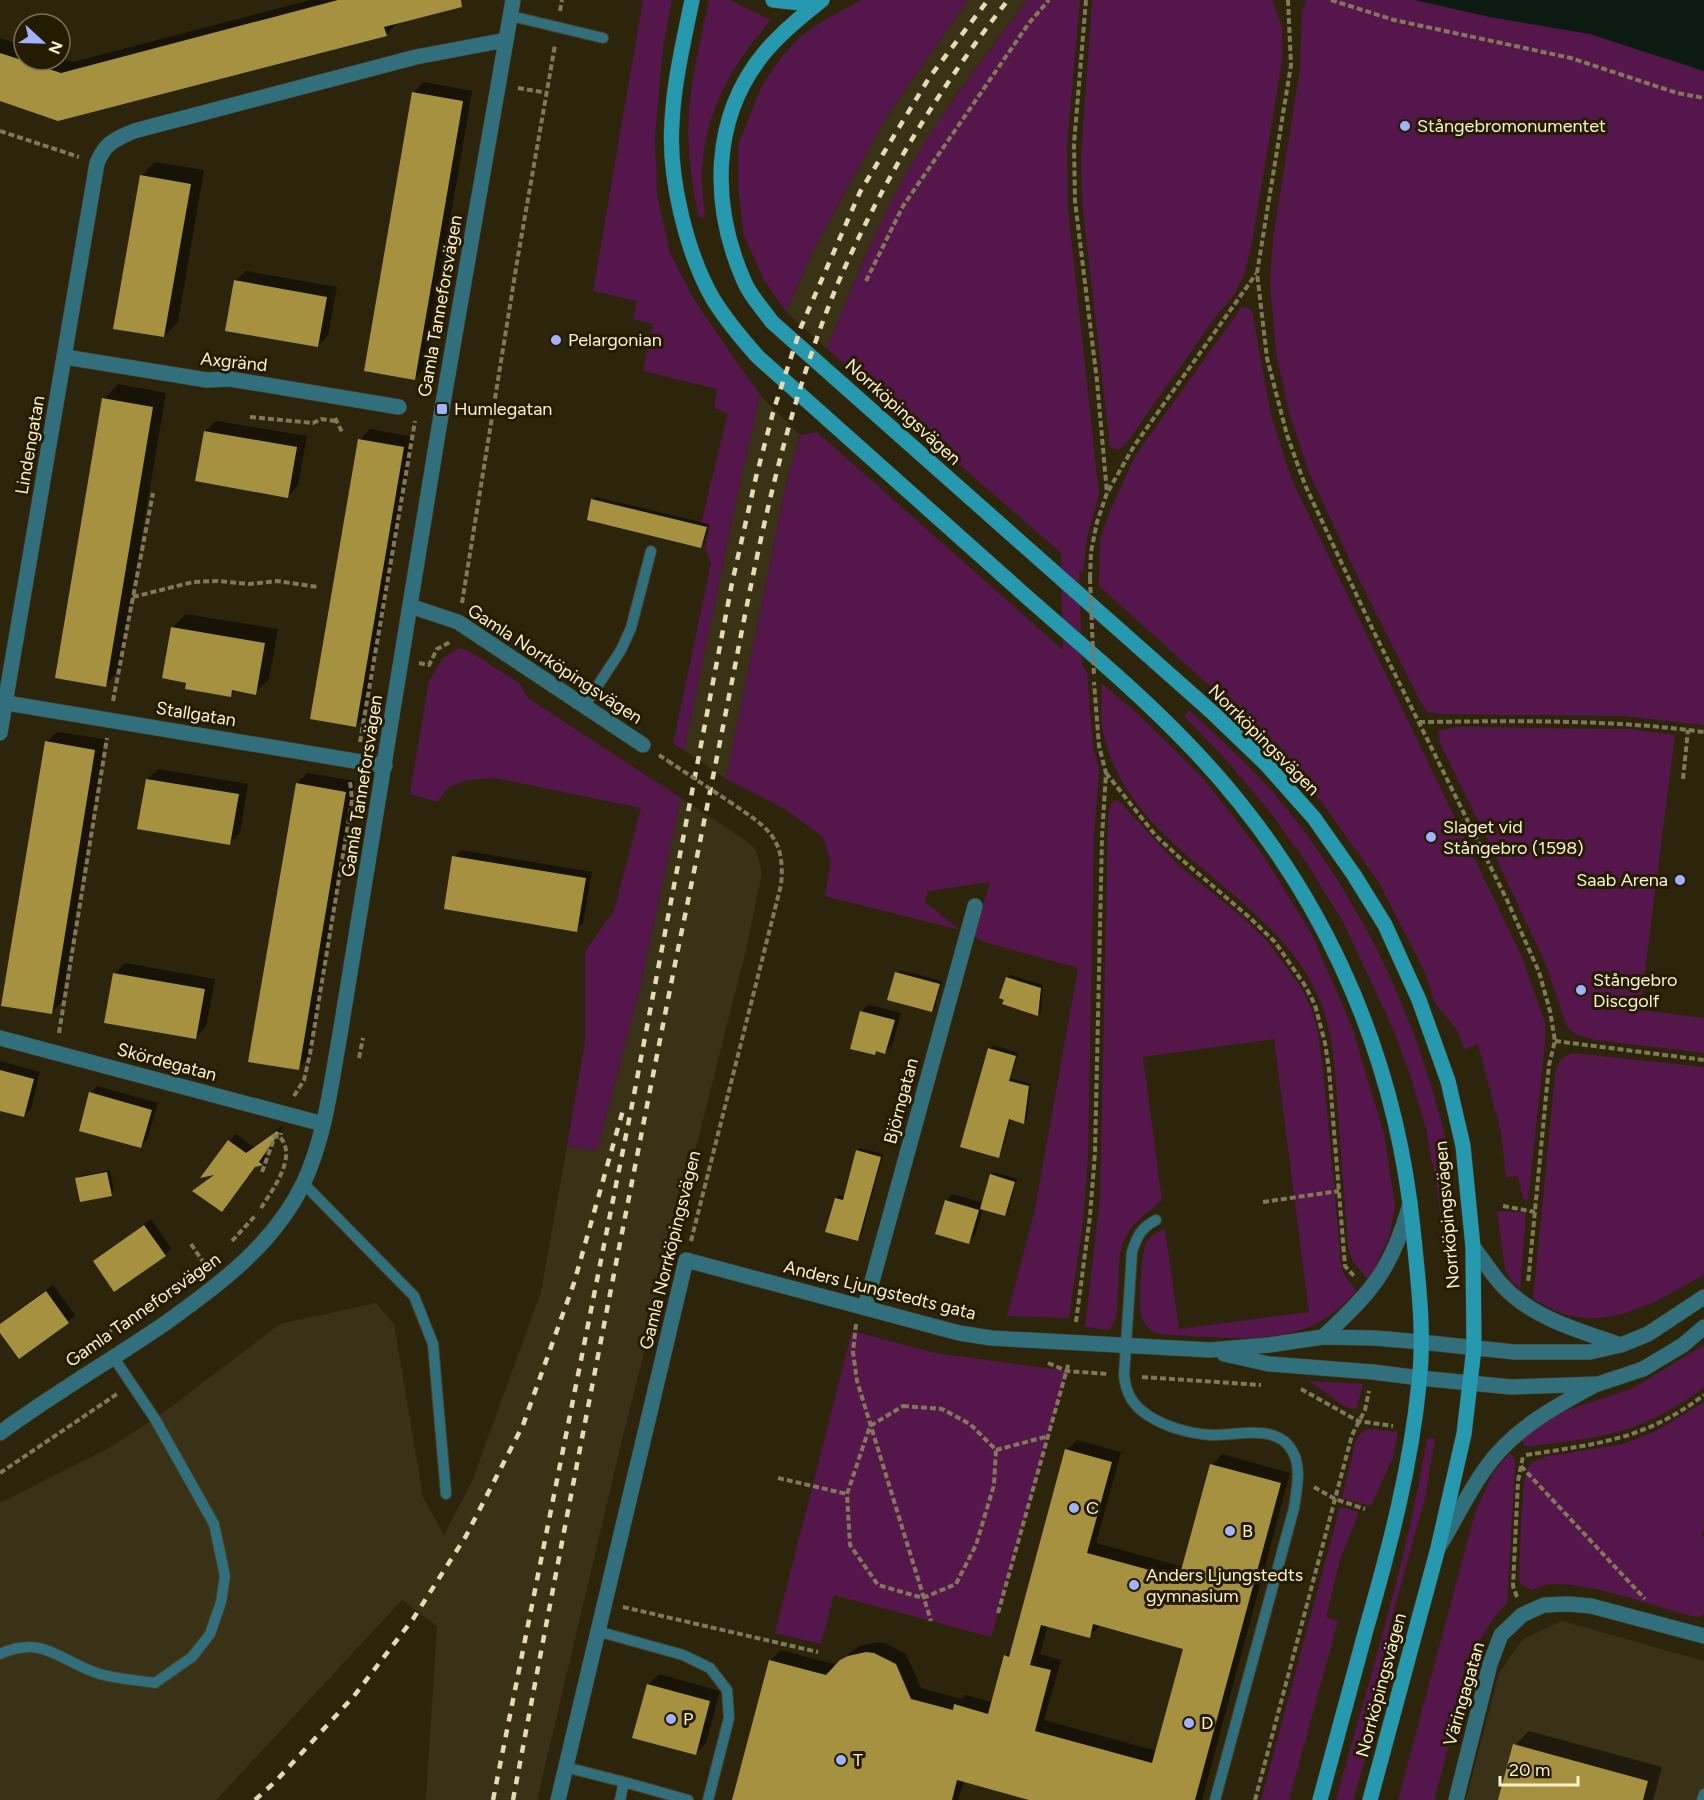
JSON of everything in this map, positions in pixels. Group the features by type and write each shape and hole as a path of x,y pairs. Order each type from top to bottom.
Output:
{"main road":[{"name":"Norrköpingsvägen","path":"692,0 675,93 672,125 674,171 692,252 712,297 735,331 758,357 1185,741 1235,797 1276,852 1318,918 1348,977 1377,1053 1392,1105 1410,1202 1419,1289 1420,1378 1402,1498 1320,1800"},
{"path":"773,0 801,3 812,0"},
{"name":"Norrköpingsvägen","path":"822,0 787,29 764,54 745,81 724,137 720,171 721,204 729,240 745,283 772,322 1213,713 1266,764 1314,818 1354,875 1385,925 1419,1000 1448,1081 1463,1146 1473,1247 1474,1348 1464,1434 1438,1548 1370,1800"}],"street":[{"name":"Gamla Tanneforsvägen","path":"0,1433 213,1289 267,1238 290,1207 303,1183 323,1124 385,766 440,420 513,0"},
{"path":"97,163 103,149 116,139 134,131 416,57 506,40"},
{"name":"Lindengatan","path":"0,733 3,702 97,163"},
{"name":"Axgränd","path":"64,357 207,380 230,379 399,406"},
{"name":"Gamla Norrköpingsvägen","path":"410,606 458,622 644,745"},
{"name":"Stallgatan","path":"3,702 385,766"},
{"name":"Björngatan","path":"862,1306 975,906"},
{"name":"Skördegatan","path":"0,1038 323,1124"},
{"path":"1323,1337 1368,1293 1389,1262 1402,1232 1410,1202"},
{"path":"1473,1247 1502,1285 1523,1304 1570,1327 1621,1345"},
{"name":"Gamla Norrköpingsvägen","path":"558,1800 686,1260"},
{"name":"Anders Ljungstedts gata","path":"686,1260 959,1333 991,1338 1210,1350 1323,1337 1421,1342 1533,1353 1590,1352 1621,1345 1647,1334 1704,1297"},
{"path":"1438,1548 1486,1468 1509,1441 1547,1411 1598,1384 1643,1369 1683,1345 1704,1328"},
{"name":"Anders Ljungstedts gata","path":"1210,1350 1269,1364 1373,1372 1469,1384 1511,1387 1598,1384"},
{"name":"Väringagatan","path":"1456,1800 1490,1664 1501,1635 1522,1615 1544,1605 1591,1606 1704,1636"}],"lane":[{"path":"511,16 603,38"},
{"path":"585,705 621,650 631,628 651,551"},
{"path":"303,1183 414,1296 433,1344 446,1494"},
{"path":"1156,1220 1146,1225 1137,1235 1132,1252 1124,1375 1125,1389 1131,1401 1159,1422 1176,1430 1211,1435 1255,1433 1273,1436 1288,1445 1297,1461 1298,1479 1294,1508 1215,1800"},
{"path":"0,1654 14,1648 37,1646 99,1674 155,1683 192,1657 210,1634 221,1602 225,1576 214,1524 155,1419 114,1358"},
{"path":"597,1632 682,1654 710,1668 727,1690 729,1718 708,1800"},
{"path":"565,1767 688,1800"},
{"path":"620,1800 624,1782"},
{"path":"1702,1800 1704,1794"}],"path":[{"path":"376,654 429,665 437,649 446,643 454,642 562,0"},
{"path":"866,281 903,206 1022,32 1049,0"},
{"path":"1086,0 1074,144 1075,201 1097,381 1107,493"},
{"path":"1287,0 1291,65 1257,273 1267,358 1287,435 1301,475 1373,630 1507,900 1539,972 1550,1011 1555,1041 1549,1065 1527,1290 1523,1304"},
{"path":"1331,0 1394,20 1571,58 1677,93 1704,98"},
{"path":"498,84 547,93"},
{"path":"0,131 97,163"},
{"path":"998,1613 1067,1371 1090,1216 1095,1153 1101,837 1106,773 1099,746 1094,677 1091,552 1097,522 1107,493 1134,446 1257,273"},
{"path":"280,1137 290,1101 304,1080 310,1054 352,800 349,784 353,760 362,738 415,421 399,406"},
{"path":"250,417 313,423 321,419 335,421"},
{"path":"55,1053 110,720 153,493"},
{"path":"133,597 193,582 210,581 249,584 277,581 318,587"},
{"path":"1419,722 1559,720 1643,725 1704,732"},
{"path":"1683,779 1688,730"},
{"name":"Gamla Norrköpingsvägen","path":"668,761 765,827 775,837 782,869 780,885 686,1260"},
{"path":"1106,773 1156,836 1180,860 1249,917 1275,942 1306,987 1315,1005 1325,1043 1345,1266 1368,1293"},
{"path":"1555,1041 1704,1060"},
{"path":"227,1246 260,1211 276,1183 287,1152 285,1143 280,1137 275,1136 262,1172"},
{"path":"1263,1202 1339,1191"},
{"path":"1503,1206 1535,1212"},
{"path":"191,1244 205,1265"},
{"path":"82,1350 205,1265 220,1252"},
{"path":"862,1306 853,1352 857,1381 931,1621"},
{"path":"1046,1362 1067,1371 1264,1385"},
{"path":"1255,1800 1352,1435 1365,1410 1373,1372"},
{"path":"0,1473 132,1383"},
{"path":"1299,1388 1359,1421 1414,1429"},
{"path":"1524,1455 1607,1442 1632,1435 1685,1409 1704,1395"},
{"path":"903,1406 942,1409 970,1424 996,1450 994,1485 976,1545 956,1584 923,1598 878,1585 850,1545 847,1494 870,1426 903,1406"},
{"path":"996,1450 1049,1436"},
{"path":"1509,1441 1524,1455"},
{"path":"1522,1615 1513,1586 1518,1481 1524,1455"},
{"path":"1521,1466 1648,1602"},
{"path":"778,1478 847,1494"},
{"path":"1298,1479 1335,1499 1365,1509"},
{"path":"604,1603 818,1652"}],"shaded area":[{"path":"643,0 672,0 663,47 655,136 657,195 670,253 696,303 760,395 684,750 673,744 711,563 705,548 710,527 701,524 728,413 714,408 717,389 643,371 653,324 633,319 637,301 593,291"},
{"path":"709,0 729,0 771,20 731,74 713,113 703,156 702,184 705,217 699,218 690,166 688,134 695,67"},
{"path":"862,0 968,0 885,119 813,251 786,312 763,278 744,235 738,187 738,145 762,85 783,55 801,36 824,20"},
{"path":"968,0 1027,0 953,99 911,166 863,260 827,349 786,312 813,251 885,119"},
{"path":"1027,0 1080,0 1067,145 1068,208 1099,495 1087,538 1083,573 1079,570 1082,666 1087,671 1093,746 1099,770 1094,837 1088,1157 1083,1222 1069,1318 1007,1316 1035,1209 1078,968 981,941 974,935 990,882 928,891 925,902 960,930 825,896 831,863 823,837 785,809 726,779 786,485 800,435 817,432 1063,650 1061,553 827,349 876,233 911,165 952,102"},
{"path":"1092,0 1272,0 1282,27 1282,61 1245,272 1234,295 1217,315 1125,445 1118,450 1110,447 1082,201 1081,155"},
{"path":"1306,0 1415,0 1490,17 1590,34 1704,71 1704,725 1623,716 1442,714 1427,712 1420,701 1353,567 1308,470 1289,412 1276,353 1270,284 1273,238 1300,69 1302,13"},
{"path":"1415,0 1704,0 1704,71 1590,34 1490,17"},
{"path":"1247,307 1252,311 1271,415 1291,478 1522,957 1545,1023 1545,1044 1528,1200 1523,1199 1518,1176 1506,1177 1501,1132 1478,1044 1465,1050 1457,1030 1435,1003 1424,970 1378,881 1320,800 1251,723 1099,586 1100,540 1110,511 1135,456 1241,308"},
{"path":"760,395 800,435 786,485 726,779 684,750"},
{"path":"459,648 472,653 520,684 529,699 681,798 639,992 597,1151 567,1146 585,1042 585,951 614,911 641,808 496,778 469,780 449,787 437,802 410,794 429,681 443,658"},
{"path":"1101,683 1138,714 1202,777 1263,855 1312,935 1352,1027 1384,1134 1395,1204 1390,1235 1369,1280 1353,1262 1348,1248 1333,1053 1318,996 1296,959 1269,927 1171,841 1142,810 1118,774 1103,733"},
{"path":"1189,710 1271,790 1305,833 1346,894 1397,992 1411,1026 1443,1130 1454,1198 1458,1272 1447,1273 1439,1199 1426,1129 1411,1078 1395,1033 1343,922 1306,862 1270,812 1228,762 1184,716"},
{"path":"1455,727 1630,729 1675,735 1640,1010 1704,1018 1704,1053 1596,1040 1577,1035 1567,1027 1547,967 1440,743 1438,731"},
{"path":"681,798 745,840 756,850 762,873 746,950 622,1440 537,1800 426,1800 437,1626 402,1600 216,1800 0,1800 0,1503 105,1450 155,1419 280,1324 376,1303 394,1324 423,1497 444,1535 472,1481 541,1292 567,1146 597,1151 639,992"},
{"path":"1115,800 1121,803 1180,867 1242,917 1268,942 1302,989 1311,1008 1318,1032 1324,1079 1341,1264 1343,1273 1357,1291 1329,1316 1316,1324 1292,1333 1255,1338 1158,1334 1145,1323 1140,1308 1142,1266 1146,1243 1154,1234 1165,1229 1179,1329 1309,1312 1274,1039 1143,1057 1162,1201 1137,1221 1124,1240 1119,1262 1116,1313 1112,1326 1109,1330 1085,1327 1100,1198 1108,817 1111,804"},
{"path":"1573,1053 1704,1067 1704,1275 1652,1303 1616,1315 1597,1318 1578,1317 1558,1312 1533,1299 1555,1075 1560,1061"},
{"path":"1497,1211 1526,1213 1520,1289 1505,1269"},
{"path":"852,1331 935,1353 1067,1371 991,1637 834,1595 821,1644 775,1633"},
{"path":"1704,1345 1704,1387 1659,1416 1618,1432 1594,1437 1533,1446 1525,1446 1521,1440 1543,1422 1568,1410 1633,1388"},
{"path":"1309,1381 1363,1384 1357,1408 1351,1409 1344,1406"},
{"path":"1704,1402 1704,1529 1701,1534 1704,1537 1704,1614 1699,1617 1692,1616 1597,1589 1559,1584 1545,1585 1532,1590 1520,1584 1522,1502 1526,1474 1530,1465 1549,1456 1624,1444 1656,1431"},
{"path":"1369,1429 1398,1432 1393,1457 1371,1506 1342,1498 1356,1440 1362,1432"},
{"path":"1427,1438 1435,1439 1425,1498 1390,1624 1366,1756 1353,1800 1336,1800 1398,1575"},
{"path":"1510,1453 1515,1460 1515,1469 1507,1603 1487,1628 1473,1656 1434,1800 1398,1800 1475,1513 1493,1473"},
{"path":"1340,1507 1359,1512 1340,1560 1326,1617 1338,1621 1289,1800 1261,1800"},
{"path":"1562,1621 1704,1661 1704,1800 1466,1800 1499,1673 1523,1639"}],"building":[{"path":"338,0 461,0 462,7 384,27 387,36 58,121 0,101 0,53 12,57 12,72 61,73 72,72 72,70"},
{"path":"412,92 463,101 415,380 364,371"},
{"path":"140,175 191,184 164,337 113,329"},
{"path":"234,280 327,297 318,347 225,331"},
{"path":"102,398 153,407 106,687 55,678"},
{"path":"204,431 297,447 288,498 195,481"},
{"path":"358,439 404,447 356,727 310,719"},
{"path":"591,499 707,527 701,548 587,520"},
{"path":"171,627 265,643 256,695 232,690 231,697 185,689 186,683 162,678"},
{"path":"45,741 95,750 52,1014 1,1006"},
{"path":"146,779 239,794 230,845 137,829"},
{"path":"296,783 346,792 299,1070 248,1062"},
{"path":"452,856 586,878 577,932 444,909"},
{"path":"895,972 940,984 932,1012 887,1000"},
{"path":"113,973 205,989 196,1039 104,1023"},
{"path":"1006,977 1041,988 1038,1016 1002,1004 1004,1000 999,998"},
{"path":"860,1011 895,1020 885,1054 876,1051 875,1055 850,1049"},
{"path":"988,1048 1016,1056 1009,1081 1029,1086 1024,1124 1009,1119 999,1158 960,1147"},
{"path":"0,1070 34,1079 24,1117 0,1111"},
{"path":"89,1092 152,1110 141,1148 79,1131"},
{"path":"277,1131 279,1133 259,1162 263,1165 255,1167 222,1212 192,1191 214,1175 200,1178 228,1140 246,1153"},
{"path":"856,1150 881,1157 858,1241 825,1232 835,1198 843,1200"},
{"path":"107,1172 112,1196 80,1202 75,1178"},
{"path":"990,1174 1015,1182 1005,1216 980,1209"},
{"path":"945,1200 979,1210 969,1244 935,1234"},
{"path":"144,1225 166,1256 114,1292 93,1261"},
{"path":"46,1291 69,1323 19,1359 0,1333 0,1324"},
{"path":"1065,1449 1112,1462 1087,1553 1179,1578 1210,1464 1281,1483 1195,1800 1029,1800 957,1780 952,1800 732,1800 769,1660 826,1675 840,1660 848,1656 866,1652 874,1653 896,1664 911,1699 953,1710 954,1704 988,1714 1004,1655 1009,1657","holes":["1093,1624 1183,1649 1152,1763 1035,1731 1051,1670 1030,1665 1041,1625 1090,1638"]},
{"name":"P","path":"647,1684 710,1701 696,1755 632,1738"},
{"path":"1513,1744 1648,1781 1643,1800 1498,1800"}],"railway":[{"path":"493,1800 632,1105 732,583 774,409 801,327 860,192 929,78 988,0"},
{"path":"513,1800 677,954 765,520 790,424 820,329 838,283 874,208 936,101 1008,0"},
{"path":"255,1800 275,1782 354,1696 413,1619 466,1536 523,1425 574,1283 623,1110"}],"place":[{"name":"Stångebromonumentet","path":"1405,126"},
{"name":"Pelargonian","path":"556,340"},
{"name":"Humlegatan","path":"442,409"},
{"name":"Slaget vid Stångebro (1598)","path":"1431,837"},
{"name":"Saab Arena","path":"1680,880"},
{"name":"Stångebro Discgolf","path":"1581,990"},
{"name":"C","path":"1074,1508"},
{"name":"B","path":"1230,1531"},
{"name":"Anders Ljungstedts gymnasium","path":"1134,1585"},
{"name":"P","path":"671,1719"},
{"name":"D","path":"1189,1723"},
{"name":"T","path":"841,1760"}]}
